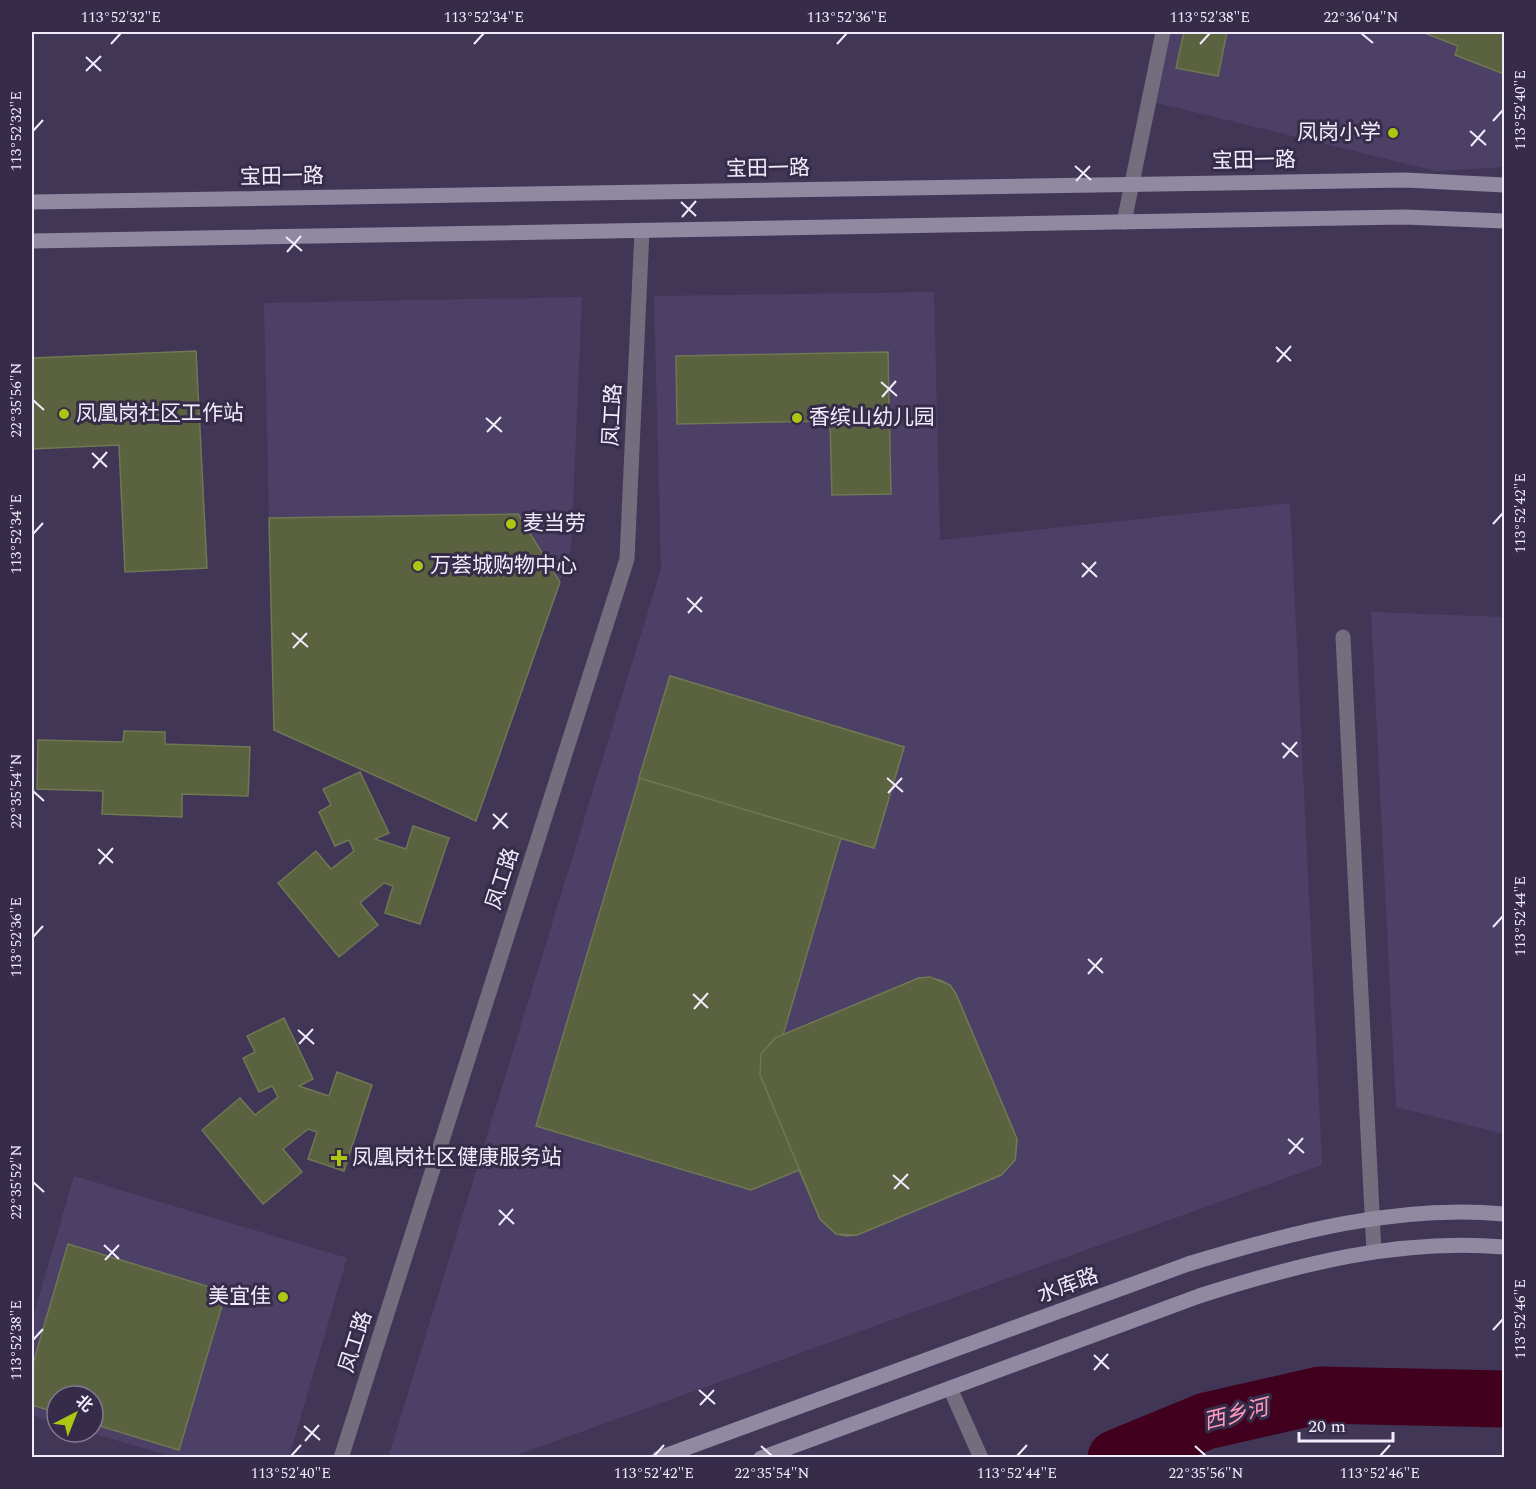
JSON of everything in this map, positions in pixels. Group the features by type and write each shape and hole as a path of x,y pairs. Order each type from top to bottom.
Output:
{"main road":[{"name":"宝田一路","path":"32,202 1405,180 1504,185"},
{"path":"32,241 1405,217 1504,221"},
{"name":"水库路","path":"659,1458 1188,1264 1312,1229 1429,1214 1504,1215"},
{"path":"761,1458 1229,1287 1338,1257 1425,1245 1504,1247"}],"street":[{"path":"1124,222 1163,32"},
{"name":"凤工路","path":"341,1458 627,559 642,230"},
{"path":"1343,636 1374,1252"},
{"path":"950,1388 978,1451"}],"shaded area":[{"name":"凤岗小学","path":"1162,32 1504,32 1504,167 1436,171 1141,99"},
{"path":"934,292 940,540 1290,503 1322,1165 511,1457 388,1458 661,569 654,296"},
{"name":"万荟城购物中心","path":"582,297 571,549 476,821 274,730 264,303"},
{"path":"1371,612 1504,617 1504,1134 1396,1107"},
{"path":"74,1176 347,1258 289,1457 174,1457 105,1437 105,1384 45,1384 45,1419 32,1415 32,1321"}],"building":[{"path":"1184,32 1227,32 1218,76 1176,68"},
{"path":"1422,32 1504,32 1504,74 1455,55 1458,46"},
{"path":"196,351 207,568 125,572 119,445 32,449 32,358"},
{"path":"888,352 891,494 832,495 830,421 677,424 676,356"},
{"path":"518,514 560,582 476,821 274,730 269,518"},
{"path":"670,676 904,747 874,848 841,838 783,1035 919,978 940,980 950,985 956,994 1017,1139 1015,1160 1001,1175 857,1235 846,1236 836,1234 820,1219 799,1170 751,1190 536,1126"},
{"path":"670,676 904,747 874,848 639,778"},
{"path":"124,731 165,732 165,744 250,747 248,796 182,794 182,817 102,814 103,791 37,789 38,740 123,742"},
{"path":"360,772 389,833 375,839 406,849 413,826 449,838 420,924 385,913 393,886 384,883 360,903 378,925 339,957 278,883 316,851 331,869 354,851 349,840 335,846 319,812 331,805 323,789"},
{"path":"930,977 950,985 956,994 1017,1139 1015,1160 1001,1175 857,1235 836,1234 820,1219 760,1075 761,1054 775,1038 919,978"},
{"path":"284,1018 313,1079 299,1086 329,1096 337,1072 372,1085 344,1171 308,1159 317,1132 308,1129 283,1149 302,1172 263,1204 202,1130 240,1098 255,1115 278,1097 272,1086 259,1092 243,1058 255,1052 247,1036"},
{"path":"68,1244 226,1292 179,1450 105,1428 105,1384 45,1384 45,1409 32,1405 32,1367"}],"waterway":[{"name":"西乡河","path":"1116,1458 1206,1421 1320,1395 1504,1399"}],"place":[{"name":"凤岗小学","path":"1393,133"},
{"name":"凤凰岗社区工作站","path":"64,414"},
{"name":"香缤山幼儿园","path":"797,418"},
{"name":"麦当劳","path":"511,524"},
{"name":"万荟城购物中心","path":"418,566"},
{"name":"凤凰岗社区健康服务站","path":"339,1158"},
{"name":"美宜佳","path":"283,1297"}]}
